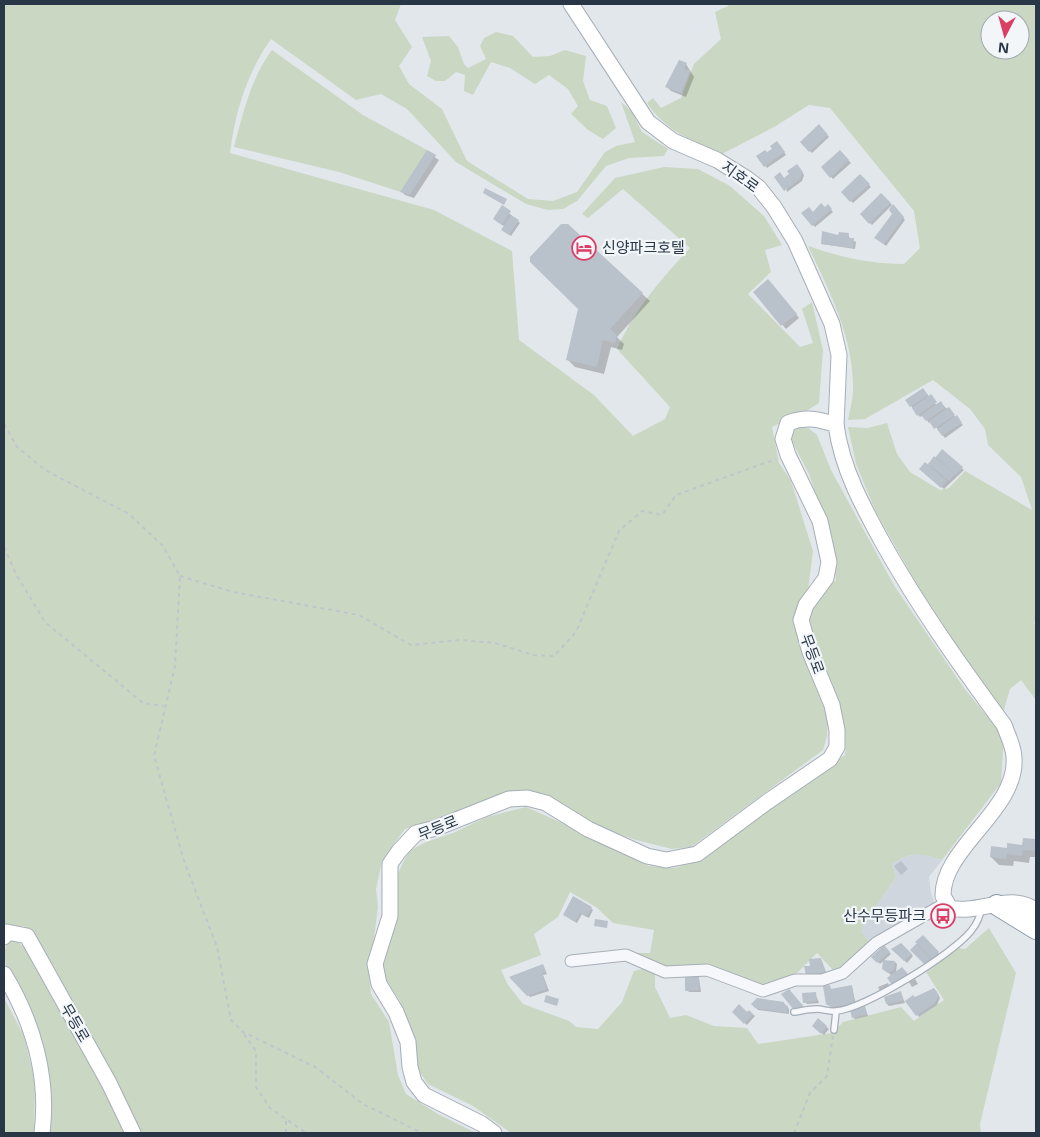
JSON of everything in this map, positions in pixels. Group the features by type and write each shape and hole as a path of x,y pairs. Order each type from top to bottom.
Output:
{"highway":[{"path":"990,906 1036,928"}],"main road":[{"name":"지호로","path":"571,4 648,122 673,141 717,160 746,178 759,188 774,207 795,241 832,324 839,355 836,425"},
{"name":"무등로","path":"494,1133 482,1124 424,1095 414,1082 410,1067 408,1042 396,1012 379,984 375,964 390,916 390,864 416,833 436,828 509,799 527,798 546,803 588,829 647,856 666,860 697,854 767,802 830,759 837,746 837,730 832,705 806,643 801,620 806,605 826,578 829,562 820,521 788,455 783,439 788,423 798,419 817,418 836,425"},
{"path":"836,425 839,445 848,473 867,514 924,613 1004,725 1012,746 1014,767 1009,785 946,875 943,890 946,902 950,908 959,910 1013,903 1026,905 1036,911"},
{"name":"무등로","path":"4,937 7,932 27,936 109,1084 133,1133"},
{"path":"4,974 18,997 34,1037 40,1060 44,1119 42,1133"}],"street":[{"path":"571,961 626,955 665,972 707,970 763,991 794,980 822,980 843,973 876,943 946,902"}],"lane":[{"path":"794,1012 815,1009 836,1012 865,1002 932,963 970,932 990,906"},
{"path":"834,1030 836,1012"}],"path":[{"path":"4,424 17,447 45,470 129,514 163,546 180,576 175,666 164,706 154,756 184,861 217,948 231,1020 243,1032 256,1051 256,1087 270,1108 306,1133"},
{"path":"180,576 234,592 359,615 411,646 460,640 496,644 533,655 554,656 576,632 619,531 642,511 662,515 676,495 788,455"},
{"path":"4,547 16,574 45,622 143,702 164,706"},
{"path":"794,1133 810,1093 827,1076 834,1030"},
{"path":"243,1032 315,1067 363,1104 422,1133"},
{"path":"286,1119 286,1133"}],"shaded area":[{"path":"919,853 942,860 929,877 931,894 935,904 869,942 862,932 864,923 896,877 892,864 901,858"}],"green space":[{"path":"4,4 401,4 395,20 412,47 399,66 409,84 442,109 467,161 528,199 553,201 577,192 605,152 616,146 635,142 621,102 632,112 642,132 668,149 664,156 629,158 606,166 577,201 563,209 548,210 526,204 456,162 407,109 381,94 356,100 271,39 255,65 243,93 230,153 434,210 512,251 519,340 594,395 633,436 665,419 670,407 617,349 640,308 690,248 623,189 588,218 582,214 615,178 664,167 698,169 730,186 764,216 782,245 765,250 771,272 748,294 800,347 813,343 802,309 812,302 823,350 819,403 772,427 779,463 791,481 813,551 808,590 796,628 800,645 828,718 827,736 823,750 691,847 672,849 636,840 599,827 545,794 520,791 405,829 382,861 376,889 378,907 369,976 371,994 389,1022 398,1075 406,1094 438,1114 476,1133 142,1133 56,971 24,926 4,925"},
{"path":"728,4 1036,4 1036,621 1034,622 1036,627 1036,700 1021,680 1010,689 1003,713 944,633 875,510 856,464 848,427 868,428 887,423 897,454 910,472 940,490 949,488 965,471 1032,510 1021,477 988,445 985,429 970,409 933,380 865,419 848,420 853,389 852,370 845,333 832,297 808,246 855,259 879,263 904,264 920,248 914,211 830,108 809,105 774,127 722,154 671,128 647,103 653,98 661,108 681,98 694,64 721,39 715,12 728,6"},
{"path":"496,32 513,36 533,57 550,56 565,50 586,56 583,81 590,100 607,106 616,128 603,139 588,130 571,114 578,106 568,89 549,75 535,84 510,68 491,62 473,95 464,91 465,75 456,72 445,81 436,81 427,76 431,61 422,37 449,36 458,47 464,64 468,68 486,59 480,46 484,38"},
{"path":"272,50 363,115 436,155 410,195 339,172 234,147 253,84"},
{"path":"798,428 808,428 817,435 831,470 895,587 964,688 1004,737 1001,783 942,860 916,854 892,864 896,877 864,923 862,932 869,942 843,968 834,971 817,953 792,978 762,987 655,965 634,956 635,953 650,953 654,930 613,923 596,907 570,892 558,917 534,934 541,955 501,970 508,985 523,1004 569,1021 576,1027 598,1029 622,1002 634,971 646,968 655,972 655,987 670,1018 686,1015 714,1026 747,1028 758,1044 832,1033 843,1022 901,1007 914,1021 944,1000 926,972 958,948 965,949 989,928 1016,973 980,1124 981,1133 511,1133 473,1106 428,1084 419,1071 411,1030 400,1001 386,980 383,968 395,922 396,877 409,851 487,817 526,807 594,837 649,866 674,868 702,860 727,838 845,755 846,742 843,716 812,633 808,610 823,591 836,580 832,543 809,474 788,434"},
{"path":"14,939 26,949 90,1060 125,1133 46,1133 48,1119 7,972 4,953 8,940"},
{"path":"4,998 24,1036 35,1082 34,1133 4,1133"}],"building":[{"path":"679,60 687,63 684,69 690,71 681,93 665,87"},
{"path":"819,124 828,135 809,152 800,142"},
{"path":"777,141 785,152 764,167 756,156 765,150 767,152 772,149 770,146"},
{"path":"427,150 436,155 410,195 400,192"},
{"path":"840,150 849,160 830,178 821,167"},
{"path":"797,164 803,172 800,179 784,191 774,177 780,172 784,178 789,174 787,171"},
{"path":"860,174 870,184 850,202 841,192"},
{"path":"485,188 507,199 504,205 483,193"},
{"path":"881,193 891,203 869,224 860,214"},
{"path":"821,203 825,207 828,204 832,209 812,226 801,213 809,207 813,212"},
{"path":"893,204 904,217 884,244 874,238 892,214 889,210"},
{"path":"502,205 511,211 502,225 493,219"},
{"path":"511,215 519,220 509,235 501,230"},
{"path":"561,224 568,224 643,293 610,329 617,335 615,343 603,340 597,367 566,360 578,309 530,262 530,257"},
{"path":"822,231 838,235 839,232 849,233 848,238 854,238 853,248 821,244"},
{"path":"768,279 797,314 781,326 753,292"},
{"path":"923,388 928,395 910,407 905,400"},
{"path":"931,394 937,402 917,416 912,408"},
{"path":"941,401 945,408 926,421 921,415"},
{"path":"949,407 955,415 934,429 929,421"},
{"path":"957,415 962,423 942,436 937,429"},
{"path":"942,449 963,467 956,475 936,457"},
{"path":"934,456 955,474 949,481 928,464"},
{"path":"925,462 947,481 941,488 919,469"},
{"path":"1023,838 1036,839 1036,851 1023,850 1022,856 1007,854 1006,859 990,857 991,846 1007,848 1007,843 1022,845"},
{"path":"901,861 908,869 901,875 894,866"},
{"path":"573,896 592,907 586,917 580,913 575,922 563,915"},
{"path":"595,919 608,921 607,928 594,926"},
{"path":"923,935 939,952 932,959 915,942"},
{"path":"901,943 912,954 904,961 891,949"},
{"path":"916,944 931,959 925,965 910,950"},
{"path":"884,945 890,952 877,963 871,957"},
{"path":"821,958 826,972 806,975 804,966 810,966 809,959"},
{"path":"883,960 895,961 894,970 888,973 882,969"},
{"path":"543,964 546,972 542,973 547,989 527,996 509,977"},
{"path":"902,967 908,974 892,985 887,978"},
{"path":"685,977 699,977 699,990 685,991"},
{"path":"830,985 831,989 852,985 855,1004 831,1007 826,1004 823,986"},
{"path":"934,988 939,995 935,1003 916,1016 905,1001 913,995 915,997"},
{"path":"789,989 805,1008 794,1010 781,994"},
{"path":"901,991 903,1001 886,1004 884,997"},
{"path":"816,992 817,1001 803,1003 802,993"},
{"path":"546,995 559,999 557,1006 544,1002"},
{"path":"757,998 784,1002 784,1005 788,1006 787,1013 755,1008 751,1004"},
{"path":"739,1004 747,1012 749,1010 753,1014 744,1024 732,1012"},
{"path":"865,1006 867,1014 852,1018 850,1010"},
{"path":"818,1018 827,1026 821,1034 812,1026"}],"place":[{"name":"신양파크호텔","path":"584,248"},
{"name":"산수무등파크","path":"943,916"}]}
